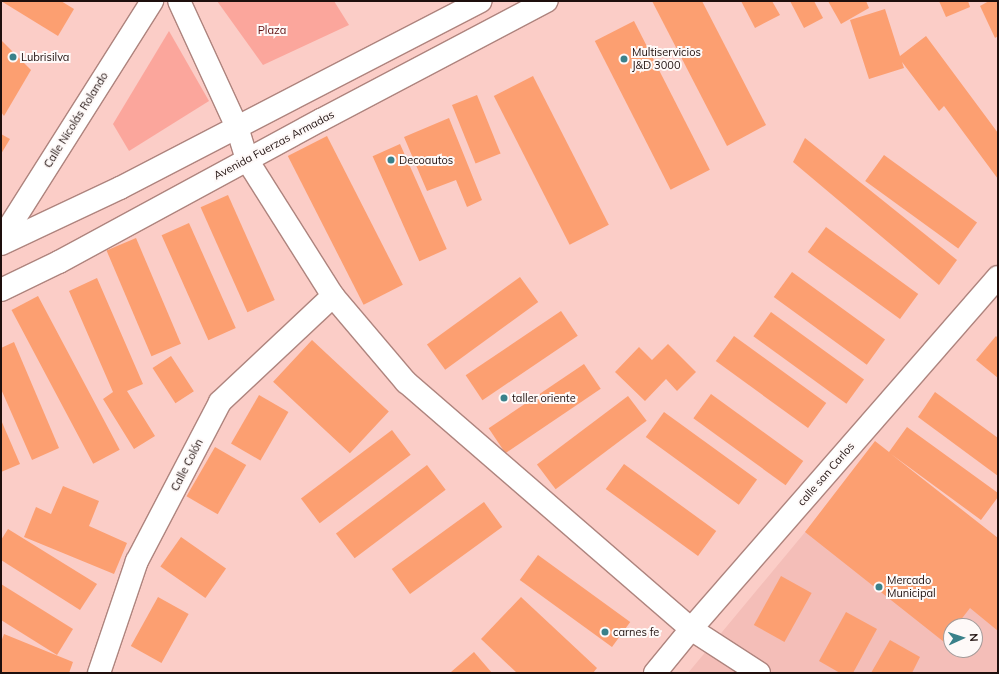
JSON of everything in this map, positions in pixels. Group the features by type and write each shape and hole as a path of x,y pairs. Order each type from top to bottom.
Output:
{"street":[{"name":"Calle Nicolás Rolando","path":"1,240 152,1"},
{"path":"179,1 237,127 247,160 333,296 406,382 691,629 758,673"},
{"path":"1,244 120,188 480,1"},
{"name":"Avenida Fuerzas Armadas","path":"1,290 59,262 247,160 547,1"},
{"name":"calle san Carlos","path":"655,673 691,629 998,277"},
{"name":"Calle Colón","path":"99,673 137,561 220,402 333,296"}],"shaded area":[{"name":"Mercado Municipal","path":"875,448 998,548 998,673 688,673"}],"green space":[{"name":"Plaza","path":"217,1 334,1 349,25 263,65"},
{"path":"169,31 209,101 129,151 113,124"}],"building":[{"path":"1,1 61,1 74,9 58,36"},
{"path":"652,1 702,1 766,125 727,146"},
{"path":"741,1 772,1 780,15 755,28"},
{"path":"790,1 814,1 823,18 804,28"},
{"path":"828,1 866,1 869,8 841,24"},
{"path":"939,1 968,1 970,7 946,17"},
{"path":"989,1 998,1 998,36 995,38 980,6"},
{"path":"885,9 900,56 926,36 998,133 998,179 944,106 939,111 902,62 904,68 869,79 850,20"},
{"path":"634,21 710,170 671,190 595,41"},
{"path":"1,40 31,70 4,116 1,112"},
{"path":"533,76 609,225 570,245 494,96"},
{"path":"477,95 501,153 476,164 452,105"},
{"path":"449,118 482,200 467,207 456,180 427,191 404,137"},
{"path":"1,134 10,139 1,154"},
{"path":"327,136 403,285 364,305 288,156"},
{"path":"805,138 957,260 939,285 793,162"},
{"path":"400,144 447,249 419,261 373,156"},
{"path":"884,155 977,223 958,248 865,181"},
{"path":"228,195 275,300 247,312 201,207"},
{"path":"189,223 236,328 208,340 162,235"},
{"path":"826,227 918,294 900,319 808,252"},
{"path":"136,238 181,344 151,356 107,251"},
{"path":"792,272 885,340 867,365 774,297"},
{"path":"520,277 538,302 445,370 427,345"},
{"path":"97,278 143,384 127,391 155,436 134,449 103,399 113,392 69,291"},
{"path":"38,296 120,450 93,464 12,310"},
{"path":"561,311 578,336 482,400 466,375"},
{"path":"771,312 864,380 846,404 753,336"},
{"path":"734,336 826,403 808,428 716,361"},
{"path":"996,336 998,338 998,378 976,360"},
{"path":"312,340 389,412 350,453 273,382"},
{"path":"14,342 59,448 32,460 1,389 1,348"},
{"path":"668,344 696,372 677,391 666,379 645,401 615,372 639,347 652,360"},
{"path":"171,356 194,391 175,403 153,368"},
{"path":"584,364 601,389 505,453 489,428"},
{"path":"935,392 998,438 998,476 918,417"},
{"path":"711,394 803,461 786,485 693,418"},
{"path":"259,395 288,412 260,460 231,443"},
{"path":"628,396 647,421 556,489 537,465"},
{"path":"664,412 757,480 739,505 646,437"},
{"path":"1,420 20,464 1,472"},
{"path":"907,427 998,493 998,497 981,520 891,454 998,538 998,631 970,608 962,618 943,618 943,641 805,532 875,441 889,452"},
{"path":"392,430 411,455 320,523 301,499"},
{"path":"215,447 246,465 218,514 186,496"},
{"path":"624,464 716,531 698,556 606,489"},
{"path":"427,465 446,490 355,558 336,534"},
{"path":"63,486 99,501 89,526 127,543 114,574 24,537 36,507 51,514"},
{"path":"484,502 502,527 410,594 392,569"},
{"path":"8,529 97,584 80,610 1,560 1,540"},
{"path":"181,537 226,569 205,598 160,566"},
{"path":"538,555 630,622 612,647 520,580"},
{"path":"781,576 812,593 784,642 754,625"},
{"path":"1,584 73,629 57,655 1,620"},
{"path":"158,597 189,614 161,663 131,646"},
{"path":"521,597 597,668 593,673 517,673 481,639"},
{"path":"846,612 877,629 853,673 840,673 819,661"},
{"path":"4,634 73,662 69,673 1,672 1,642"},
{"path":"890,640 920,657 912,673 871,673"},
{"path":"474,652 492,673 451,672"}],"place":[{"name":"Lubrisilva","path":"13,57"},
{"name":"Multiservicios J&D 3000","path":"624,59"},
{"name":"Decoautos","path":"391,160"},
{"name":"taller oriente","path":"504,398"},
{"name":"Mercado Municipal","path":"879,587"},
{"name":"carnes fe","path":"605,632"}]}
